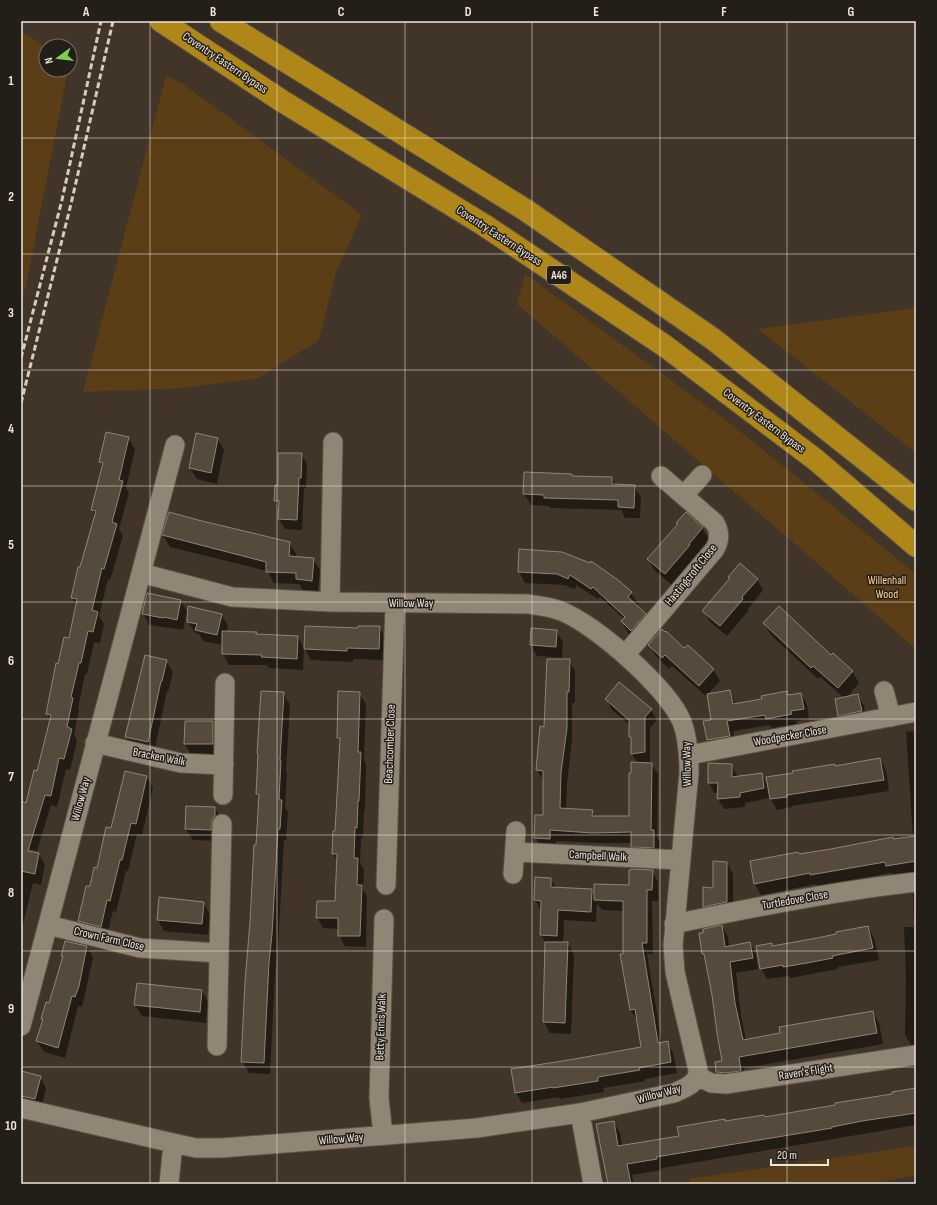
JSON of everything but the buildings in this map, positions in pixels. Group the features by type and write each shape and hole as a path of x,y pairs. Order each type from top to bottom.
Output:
{"highway":[{"name":"Coventry Eastern Bypass","path":"161,21 282,101 484,225 665,346 816,460 916,546"},
{"path":"220,21 524,209 713,339 916,500"}],"street":[{"path":"330,602 333,442"},
{"name":"Willow Way","path":"21,1026 174,445"},
{"path":"684,496 702,475"},
{"name":"Hastingcroft Close","path":"625,655 715,549 717,544 719,533 715,523 661,476"},
{"name":"Willow Way","path":"21,1108 196,1148 222,1148 477,1128 580,1112 674,1092 686,1088 694,1082 698,1076 698,1070 675,972 673,945 689,773 689,755 686,736 681,720 662,692 625,655 576,618 547,606 528,604 430,602 330,602 232,597 141,573"},
{"name":"Beachcomber Close","path":"386,885 394,603"},
{"path":"223,795 225,683"},
{"path":"884,690 891,717"},
{"name":"Woodpecker Close","path":"689,755 916,712"},
{"name":"Bracken Walk","path":"95,743 180,763 224,765"},
{"path":"217,1046 222,824"},
{"path":"513,874 516,831"},
{"name":"Campbell Walk","path":"515,852 680,860"},
{"name":"Turtledove Close","path":"674,924 754,907 846,891 916,882"},
{"name":"Betty Ennis Walk","path":"383,1135 379,1098 384,919"},
{"name":"Crown Farm Close","path":"48,925 140,948 219,953"},
{"name":"Raven's Flight","path":"698,1076 711,1083 726,1084 916,1055"},
{"path":"580,1112 592,1184"},
{"path":"169,1184 173,1143"}],"green space":[{"path":"21,30 38,42 38,78 66,78 26,285 21,303"},
{"path":"166,76 182,83 362,215 336,272 319,340 258,378 183,388 83,392"},
{"name":"Willenhall Wood","path":"525,274 735,427 916,574 916,649 517,304"},
{"path":"916,308 916,453 758,329"},
{"path":"916,1146 916,1175 872,1184 690,1184 689,1179"}],"railway":[{"path":"21,358 62,200 101,21"},
{"path":"21,403 71,204 113,21"}]}
